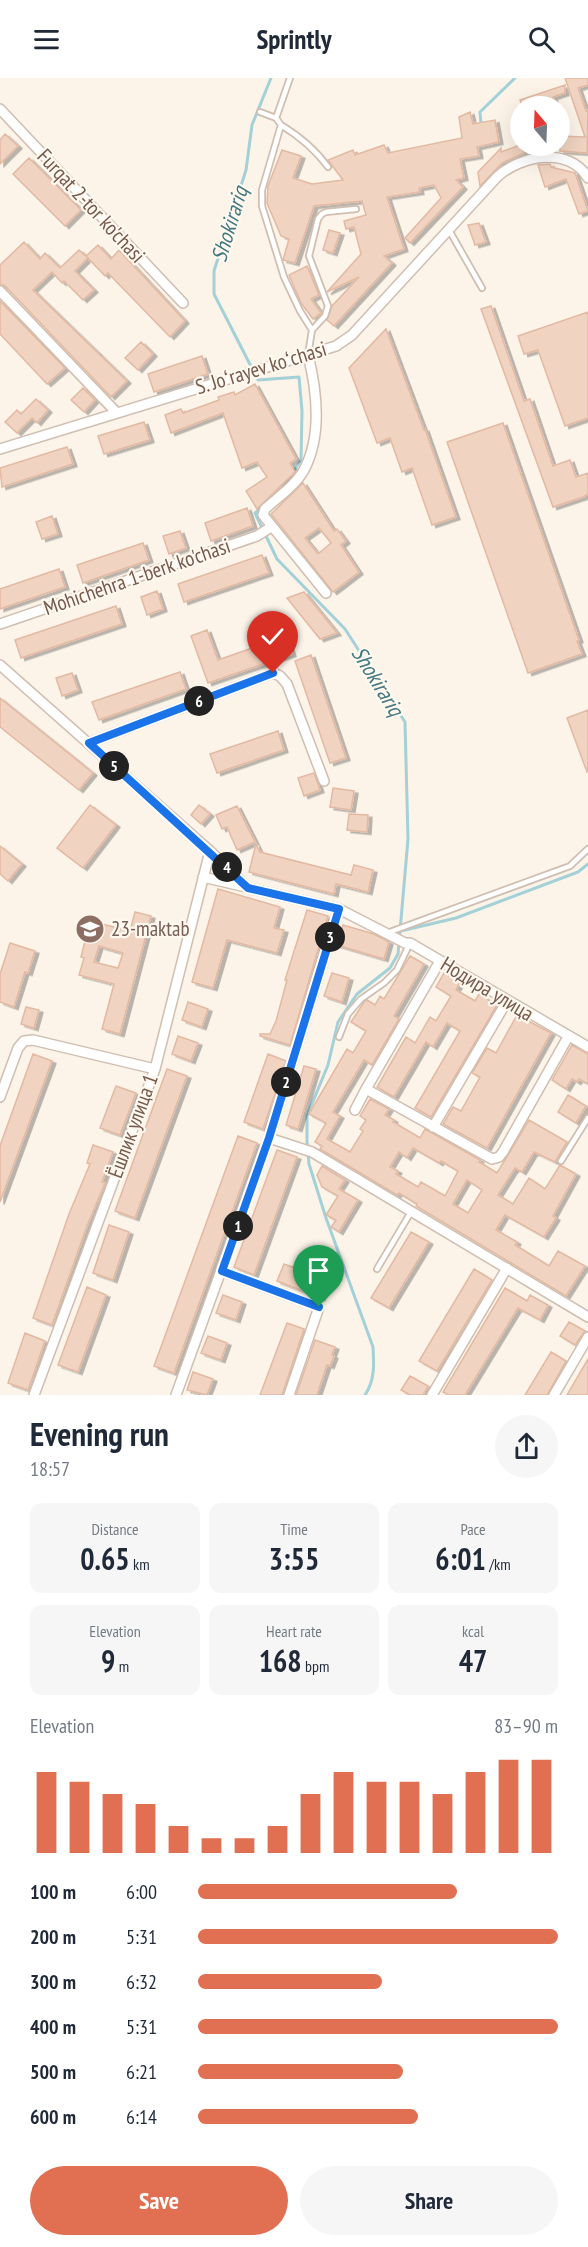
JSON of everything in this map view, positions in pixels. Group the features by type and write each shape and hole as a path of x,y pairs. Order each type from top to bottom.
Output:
{"street":[{"name":"Furqat 2-tor ko'chasi","path":"0,110 183,303"},
{"name":"S. Joʻrayev koʻchasi","path":"0,449 336,346 351,335 497,177 510,166 531,158 552,158 585,167 588,178"},
{"path":"0,291 116,412"},
{"path":"308,355 314,382 316,429 304,469 294,483 262,512 271,527 326,593"},
{"name":"Mohichehra 1-berk ko'chasi","path":"0,624 257,536 271,527"},
{"path":"0,665 210,851 248,888"},
{"path":"89,743 273,673 280,676 287,684 324,781"},
{"name":"Ёшлик улица 1","path":"34,1395 155,1069 210,851"},
{"name":"Нодира улица","path":"203,877 339,909 408,943 588,1047"},
{"path":"176,1395 269,1138 339,909"},
{"path":"354,1110 440,961"},
{"path":"433,1127 507,1000"},
{"path":"366,1089 492,1159 499,1156 568,1037"},
{"path":"0,1097 2,1083 18,1048 24,1041 33,1040 155,1069"},
{"path":"269,1138 312,1152 588,1317"},
{"path":"432,1395 507,1268"},
{"path":"222,1271 319,1307 289,1395"},
{"path":"554,1395 588,1337"}],"lane":[{"path":"276,118 290,78"},
{"path":"260,112 276,118 281,125 297,135 319,155 328,167"},
{"path":"281,125 262,190 262,206 284,277 312,330"},
{"path":"308,355 312,330 325,316 328,306 309,256 318,219 326,212 356,209"},
{"path":"449,230 482,288"},
{"path":"386,933 570,866 588,849"},
{"path":"339,1037 348,1014 362,999 398,970 408,943"},
{"path":"561,1161 588,1118"},
{"path":"377,1269 411,1212"}],"building":[{"path":"565,78 588,78 588,85 578,88 586,111 588,110 587,153 570,152 570,136 585,137"},
{"path":"565,85 565,93 556,96 532,96"},
{"path":"470,112 473,124 495,120 499,142 477,147 479,156 460,159 464,178 456,180 463,187 410,243 405,238 441,198 434,185 419,188 420,192 387,197 404,249 384,256 392,263 334,326 327,320 332,306 359,277 327,292 361,254 354,227 346,229 344,221 366,215 362,201 314,206 295,263 283,260 289,239 281,236 267,203 268,186 282,150 301,156 293,178 312,184 343,180 328,160 353,150 355,155 384,145 388,153 462,138 459,117"},
{"path":"5,134 18,146 0,164 0,140"},
{"path":"501,148 501,152 510,149 510,156 517,156 502,163 480,186 478,172"},
{"path":"29,158 81,210 65,226 13,174"},
{"path":"550,164 551,167 575,173 588,211 579,214 566,179 545,187 538,165"},
{"path":"479,223 486,242 475,245 468,225"},
{"path":"329,230 340,233 333,253 323,250"},
{"path":"24,242 40,259 45,253 60,268 79,250 88,258 75,271 94,290 83,300 52,272 33,290 127,381 111,397 5,286 0,284 0,265"},
{"path":"98,245 111,259 119,250 185,321 170,337 108,273 105,276 86,256"},
{"path":"307,266 319,295 311,299 321,313 313,319 301,303 289,275"},
{"path":"0,301 65,368 47,384 0,334"},
{"path":"491,306 524,401 530,399 553,466 570,460 576,477 588,473 588,494 583,497 553,507 481,309"},
{"path":"588,312 588,418 565,426 538,350 524,354 518,336"},
{"path":"386,329 456,517 432,525 412,468 402,472 390,438 377,443 349,368"},
{"path":"141,342 153,354 138,370 125,358"},
{"path":"202,356 208,374 154,392 148,374"},
{"path":"255,384 296,459 290,463 295,472 257,509 246,491 267,477 257,462 242,468 223,413 171,433 165,415 181,409 183,413 219,400 218,397 234,392 235,395"},
{"path":"83,388 95,400 84,412 71,400"},
{"path":"36,399 48,410 37,423 32,418 17,433 5,422 17,410 21,414"},
{"path":"144,422 150,440 104,454 98,436"},
{"path":"503,423 582,654 528,673 447,442"},
{"path":"67,447 73,464 2,487 0,468"},
{"path":"303,483 334,531 337,529 346,541 341,545 359,572 333,592 271,514","holes":["319,528 331,543 318,554 305,538"]},
{"path":"247,508 253,526 211,541 205,523"},
{"path":"52,516 58,534 42,539 36,522"},
{"path":"180,531 186,548 169,554 163,536"},
{"path":"143,543 149,560 83,583 77,565"},
{"path":"262,555 269,573 184,602 178,584"},
{"path":"59,569 65,587 0,609 0,589"},
{"path":"157,591 163,609 147,615 141,597"},
{"path":"304,592 337,633 320,639 287,598"},
{"path":"116,606 122,624 21,658 15,640"},
{"path":"207,630 218,660 286,636 292,654 208,683 191,636"},
{"path":"311,655 346,758 330,763 295,661"},
{"path":"180,672 186,689 99,720 92,702"},
{"path":"72,673 78,690 62,696 56,678"},
{"path":"0,698 93,773 79,790 0,727"},
{"path":"588,710 588,771 587,772 567,718"},
{"path":"278,731 284,750 217,773 210,754"},
{"path":"314,773 320,790 304,796 298,778"},
{"path":"333,788 354,791 351,810 330,807"},
{"path":"90,805 116,825 83,868 57,848"},
{"path":"199,805 210,814 201,824 191,815"},
{"path":"237,806 255,842 237,850 227,827 222,829 216,815"},
{"path":"349,814 368,815 367,832 347,830"},
{"path":"256,844 260,852 351,875 354,865 373,870 368,892 336,884 334,894 249,872"},
{"path":"0,846 22,864 8,881 0,874"},
{"path":"218,889 280,907 274,928 284,930 277,953 227,940 213,988 192,982"},
{"path":"307,910 328,916 290,1045 260,1036 260,1034 270,1034 276,1021 287,980 285,980"},
{"path":"135,912 151,916 120,1034 102,1029 114,984 79,975 90,921 130,931","holes":["99,946 123,953 118,968 94,962"]},
{"path":"343,925 374,934 389,942 384,959 337,945"},
{"path":"10,943 35,951 28,973 25,972 14,1007 0,1002 0,974"},
{"path":"410,956 424,964 394,1016 399,1019 372,1065 364,1060 333,1112 340,1116 327,1139 350,1152 363,1131 360,1129 366,1120 360,1116 370,1099 389,1109 385,1115 394,1120 393,1122 420,1138 425,1129 480,1160 479,1162 497,1173 529,1120 567,1142 555,1162 534,1152 522,1172 515,1168 498,1195 513,1204 529,1178 545,1189 560,1165 576,1174 553,1216 556,1218 544,1237 505,1215 496,1230 517,1242 515,1245 549,1266 558,1251 585,1266 566,1296 416,1206 417,1204 399,1193 397,1195 320,1149 322,1146 315,1142 326,1123 309,1114 347,1049 353,1053 366,1031 351,1022 364,1002 367,1000 375,1005 380,996 384,999","holes":["413,1148 458,1171 445,1196 421,1182 418,1187 396,1174 398,1171 390,1167 399,1152 407,1158","467,1180 482,1190 468,1213 453,1204"]},
{"path":"332,973 349,978 342,1002 324,996"},
{"path":"444,973 460,982 456,990 475,1001 479,994 497,1005 431,1117 415,1108 460,1031 447,1023 433,1047 426,1042 394,1097 377,1087 406,1037 415,1043 430,1017 436,1021 451,996 436,987"},
{"path":"188,1002 208,1009 202,1027 182,1020"},
{"path":"26,1007 39,1010 34,1028 21,1024"},
{"path":"517,1015 551,1033 487,1148 443,1124 453,1107 461,1111 480,1077 472,1073 487,1048 496,1053"},
{"path":"178,1036 198,1043 191,1061 172,1054"},
{"path":"572,1045 588,1054 588,1084 579,1079 577,1082 572,1079 566,1089 552,1080"},
{"path":"33,1054 52,1061 0,1202 0,1146"},
{"path":"268,1054 286,1061 263,1129 244,1122"},
{"path":"304,1066 316,1069 298,1129 286,1125"},
{"path":"167,1069 187,1076 135,1218 115,1211"},
{"path":"116,1086 136,1093 120,1135 100,1128"},
{"path":"568,1095 586,1106 576,1123 558,1112"},
{"path":"238,1136 257,1143 174,1373 154,1366"},
{"path":"93,1145 113,1152 102,1182 105,1183 87,1226 52,1325 33,1318 69,1214 90,1164 87,1163"},
{"path":"277,1150 297,1157 254,1275 234,1267"},
{"path":"322,1166 345,1180 339,1189 358,1200 339,1232 331,1227 336,1220 326,1215 338,1196 322,1187 317,1175"},
{"path":"109,1225 129,1232 113,1280 93,1273"},
{"path":"411,1232 429,1242 389,1308 371,1298"},
{"path":"284,1264 328,1280 321,1298 277,1281"},
{"path":"474,1269 492,1280 437,1371 419,1361"},
{"path":"87,1287 106,1295 78,1372 58,1365"},
{"path":"505,1288 527,1301 530,1295 548,1305 540,1320 518,1308 465,1395 448,1395 443,1392"},
{"path":"223,1295 242,1302 236,1320 216,1313"},
{"path":"569,1322 585,1331 575,1345 560,1336"},
{"path":"287,1323 304,1329 282,1395 260,1395"},
{"path":"25,1333 45,1341 28,1390 8,1383"},
{"path":"208,1336 227,1343 221,1360 201,1353"},
{"path":"315,1340 335,1347 332,1355 334,1356 330,1366 327,1365 317,1395 296,1395"},
{"path":"551,1352 566,1361 547,1395 525,1395"},
{"path":"588,1359 588,1395 567,1395"},
{"path":"193,1372 213,1379 207,1395 187,1390"},
{"path":"410,1376 428,1386 423,1395 410,1395 401,1390"}],"waterway":[{"name":"Shokirariq","path":"271,78 252,125 246,170 214,271 214,294 258,380 299,377 302,411 301,460 282,489"},
{"path":"481,124 480,112 515,78"},
{"name":"Shokirariq","path":"262,507 255,513 277,559 345,629 405,722 408,839 398,954 390,968 357,994 338,1022 328,1065 307,1116 309,1164 373,1347 374,1366 365,1395"},
{"path":"401,931 456,918 578,872 588,864"}],"place":[{"name":"23-maktab","path":"90,929"}],"route":[{"path":"273,673 89,743 248,888 339,909 269,1138 222,1271 319,1307"}]}
